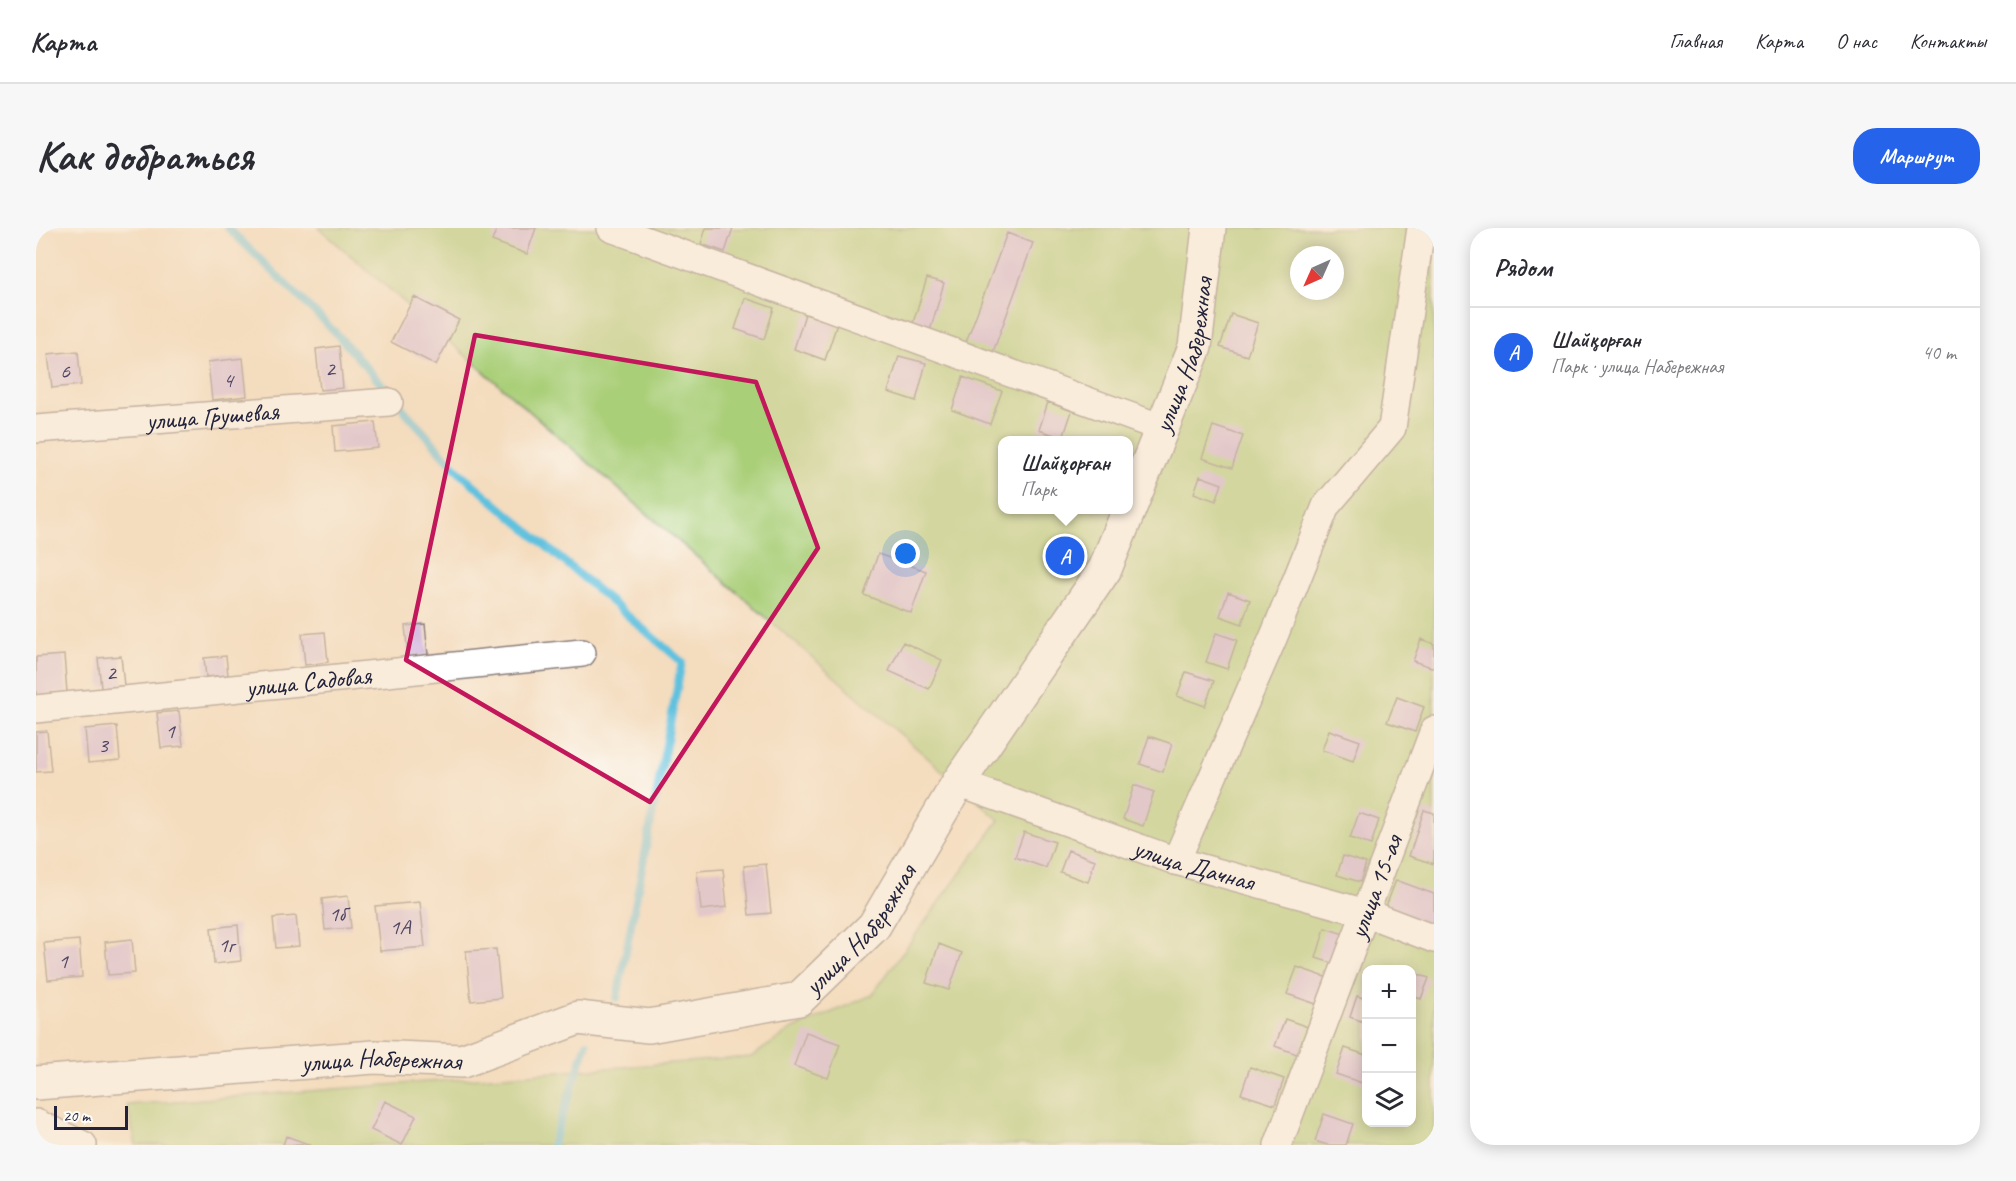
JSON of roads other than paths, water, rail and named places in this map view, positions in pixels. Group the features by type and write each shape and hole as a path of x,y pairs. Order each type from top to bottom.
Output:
{"street":[{"path":"611,228 1162,428"},
{"name":"улица Набережная","path":"1133,500 1195,347 1209,228"},
{"path":"1176,861 1274,636 1326,506 1392,428 1421,228"},
{"name":"улица Грушевая","path":"36,429 389,402"},
{"name":"улица Набережная","path":"36,1083 374,1058 462,1061 578,1018 649,1026 799,999 874,926 958,783 1105,569 1127,514"},
{"name":"улица Садовая","path":"36,710 582,653"},
{"name":"улица 15-ая","path":"1278,1145 1434,730"},
{"name":"улица Дачная","path":"958,783 1176,861 1366,913 1434,939"},
{"path":"36,1123 83,1145"}],"waterway":[{"path":"228,228 335,332 459,472 682,662 617,998"},
{"path":"552,1145 587,1043"}],"place":[{"name":"Шайқорған","path":"1065,556"}]}
